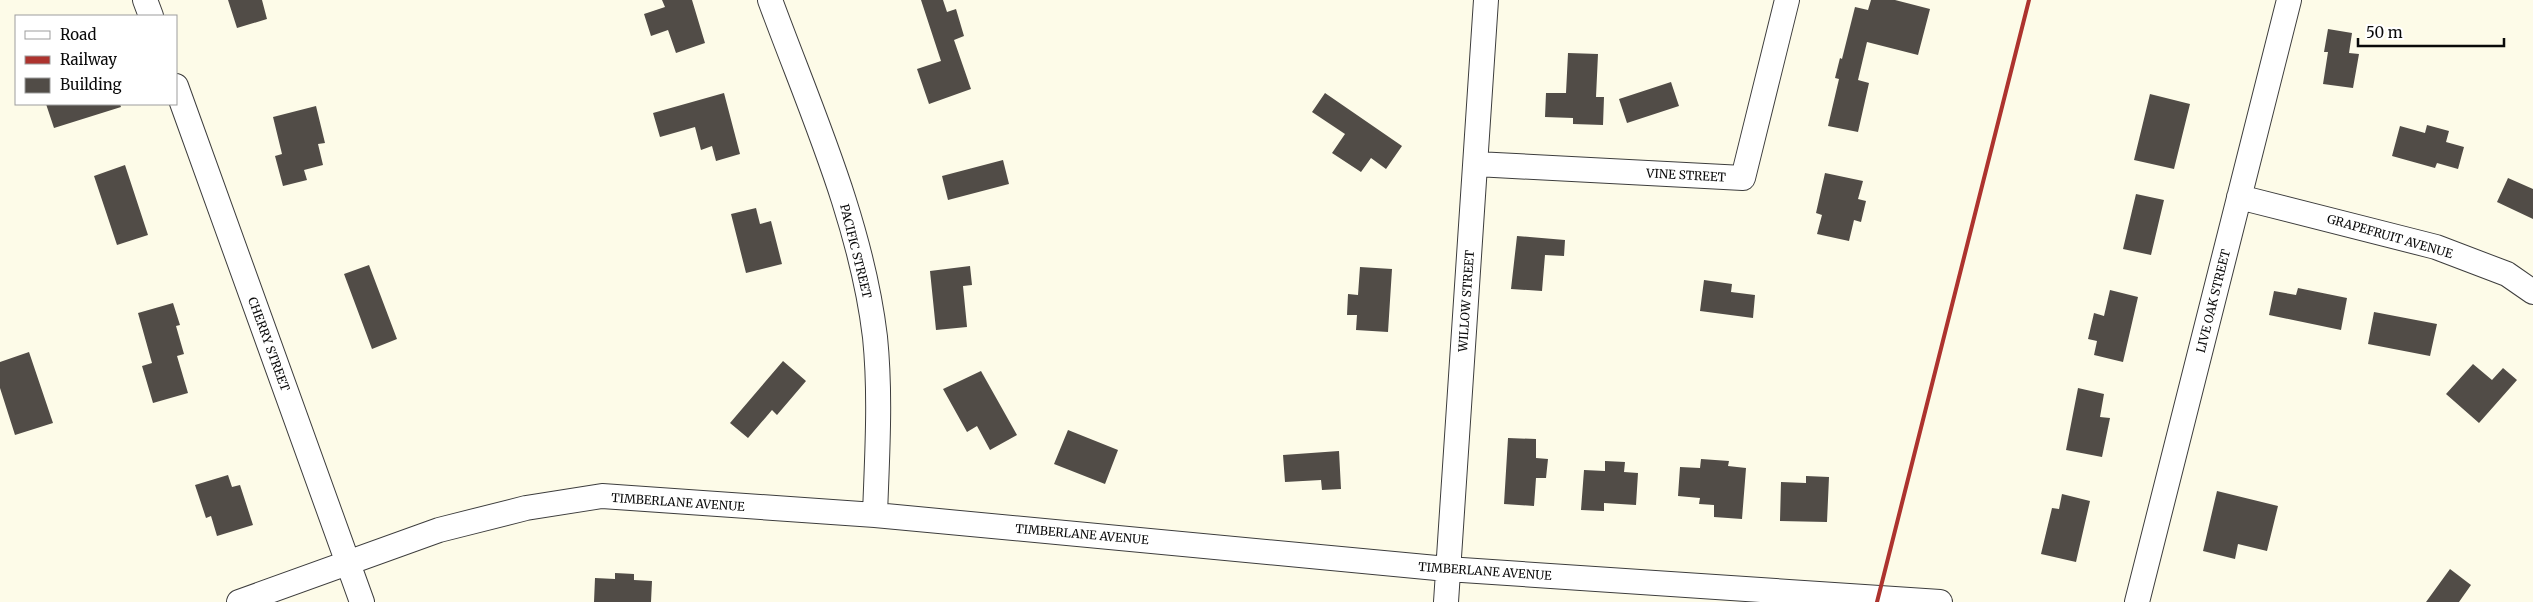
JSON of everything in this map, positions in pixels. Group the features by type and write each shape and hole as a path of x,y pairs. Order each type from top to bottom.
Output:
{"street":[{"path":"145,0 151,15"},
{"name":"PACIFIC STREET","path":"770,0 847,210 864,277 875,336 878,389 875,515"},
{"name":"WILLOW STREET","path":"1446,602 1486,0"},
{"name":"VINE STREET","path":"1476,164 1742,178 1786,0"},
{"name":"LIVE OAK STREET","path":"2137,602 2289,0"},
{"name":"CHERRY STREET","path":"178,92 362,602"},
{"name":"GRAPEFRUIT AVENUE","path":"2239,197 2436,247 2507,274 2533,292"},
{"name":"TIMBERLANE AVENUE","path":"239,602 439,530 526,508 602,496 875,515 1448,569 1940,602"}],"building":[{"path":"228,0 262,0 267,19 237,28"},
{"path":"662,0 692,0 705,43 676,53 668,30 651,36 644,14 665,7"},
{"path":"921,0 943,0 947,12 956,9 964,36 954,40 971,89 929,104 917,69 941,61"},
{"path":"1871,0 1895,0 1930,9 1918,55 1867,42 1858,80 1869,83 1858,132 1828,126 1839,79 1835,78 1840,58 1842,59 1855,7 1868,10"},
{"path":"2328,29 2352,33 2349,53 2359,54 2353,88 2323,84 2328,52 2324,52"},
{"path":"1568,53 1598,54 1596,97 1604,97 1603,125 1573,124 1573,118 1545,117 1546,93 1566,93"},
{"path":"1671,82 1679,106 1627,123 1619,99"},
{"path":"724,93 740,154 716,161 712,146 701,150 695,127 660,137 653,113"},
{"path":"1325,93 1402,146 1386,169 1371,158 1361,172 1332,153 1345,134 1312,112"},
{"path":"2150,94 2190,104 2174,169 2134,160"},
{"path":"46,105 120,105 121,107 54,128"},
{"path":"316,106 325,143 318,144 323,165 304,170 307,180 283,186 275,156 282,154 273,117"},
{"path":"2427,125 2449,131 2446,142 2464,147 2458,169 2437,163 2435,168 2392,156 2400,126 2425,133"},
{"path":"1003,160 1009,184 948,200 942,176"},
{"path":"125,165 148,235 117,245 94,176"},
{"path":"1825,173 1863,181 1858,199 1866,201 1861,222 1854,220 1849,241 1817,234 1822,215 1816,213"},
{"path":"2508,178 2533,189 2533,219 2497,202"},
{"path":"2136,194 2164,200 2151,255 2123,249"},
{"path":"756,208 760,224 771,221 782,264 746,273 731,214"},
{"path":"1517,236 1565,240 1564,256 1545,255 1542,291 1511,289"},
{"path":"369,265 397,339 372,349 344,274"},
{"path":"970,266 972,285 963,286 967,327 936,330 930,271"},
{"path":"1360,267 1392,269 1388,332 1356,330 1357,315 1347,315 1348,294 1358,295"},
{"path":"1704,280 1732,284 1731,292 1755,295 1753,318 1700,311"},
{"path":"2298,288 2347,298 2341,330 2269,315 2274,291 2296,295"},
{"path":"2110,290 2138,297 2123,362 2094,355 2097,341 2088,339 2094,313 2104,316"},
{"path":"173,303 180,325 176,326 184,354 177,356 188,393 153,403 142,366 152,363 138,313"},
{"path":"2374,312 2437,324 2430,356 2368,344"},
{"path":"29,352 53,423 15,435 0,388 0,362"},
{"path":"783,361 806,381 777,415 772,410 748,438 730,423"},
{"path":"2473,364 2492,380 2503,368 2517,380 2479,423 2446,394"},
{"path":"981,371 1017,435 990,450 977,426 967,432 943,389"},
{"path":"2078,388 2104,394 2100,417 2110,418 2102,457 2066,450"},
{"path":"1068,430 1118,450 1105,484 1054,464"},
{"path":"1508,438 1536,439 1536,458 1548,459 1546,478 1536,478 1534,506 1504,504"},
{"path":"1339,451 1341,489 1322,490 1321,480 1285,482 1283,455"},
{"path":"1701,459 1729,461 1728,466 1746,468 1742,519 1714,517 1714,505 1699,504 1700,498 1678,496 1680,467 1700,468"},
{"path":"1605,461 1625,462 1624,472 1638,473 1636,505 1604,503 1604,511 1581,510 1584,470 1605,471"},
{"path":"228,475 232,487 240,485 253,525 217,536 211,516 206,518 195,485"},
{"path":"1806,476 1829,477 1827,522 1780,521 1781,482 1806,483"},
{"path":"2217,491 2278,506 2267,551 2238,544 2235,559 2203,551"},
{"path":"2062,494 2090,501 2076,562 2041,554 2052,508 2059,509"},
{"path":"2450,569 2471,585 2459,602 2426,602"},
{"path":"615,573 634,574 634,580 652,581 651,602 594,602 595,578 615,579"}],"railway":[{"path":"1877,602 2029,0"}]}
